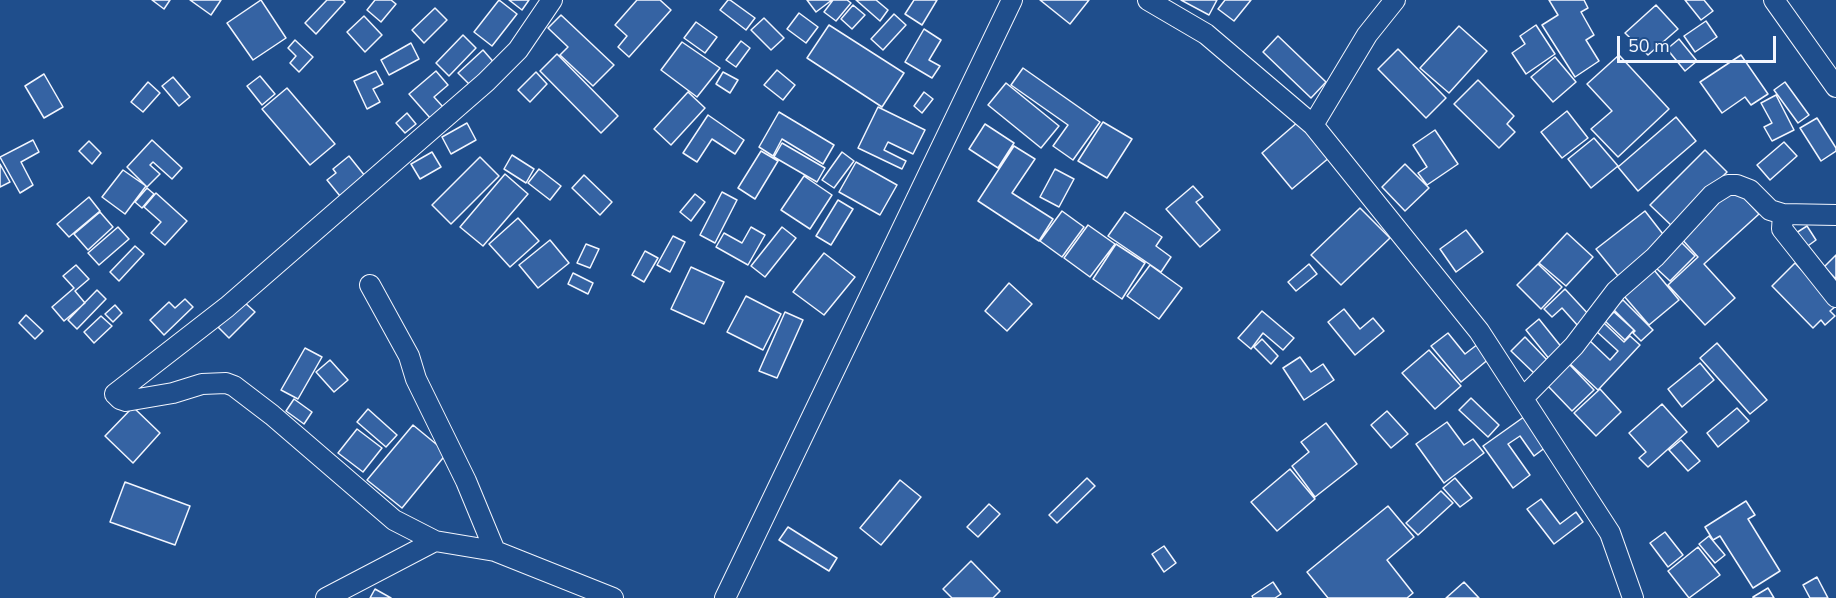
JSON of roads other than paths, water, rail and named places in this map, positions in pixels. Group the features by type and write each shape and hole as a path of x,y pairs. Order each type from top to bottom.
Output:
{"street":[{"path":"552,0 519,50 486,82 227,307 116,394 120,399 126,401 173,393 202,384 226,382 272,415 394,520 435,541 495,551 613,598"},
{"path":"724,598 1012,0"},
{"path":"1148,0 1206,34 1313,125 1479,331 1610,533 1633,598"},
{"path":"1313,125 1367,35 1395,0"},
{"path":"1774,0 1836,87"},
{"path":"1523,398 1574,346 1616,291 1655,257 1712,195 1728,185 1737,185 1750,190 1770,210 1783,214 1836,215"},
{"path":"1783,214 1782,229 1836,297"},
{"path":"370,285 409,356 416,379 466,482 495,551"},
{"path":"326,598 435,541"}]}
